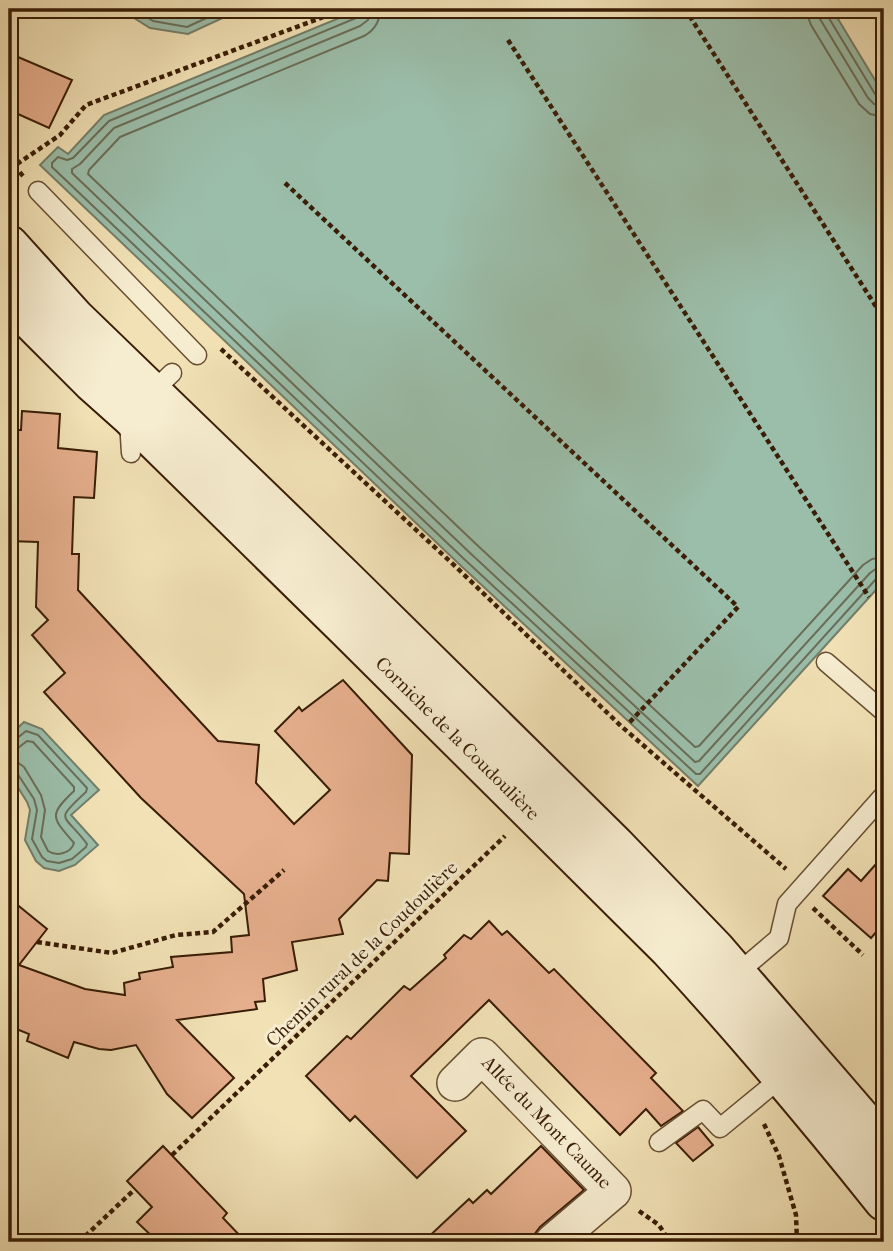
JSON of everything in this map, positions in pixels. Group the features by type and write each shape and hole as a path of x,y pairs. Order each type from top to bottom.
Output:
{"main road":[{"name":"Corniche de la Coudoulière","path":"9,245 75,318 559,788 706,940 723,984 782,1077 884,1201"},
{"name":"Corniche de la Coudoulière","path":"9,299 92,383 151,393 338,630 532,812 669,949 723,984 884,1145"}],"street":[{"name":"Allée du Mont Caume","path":"455,1083 482,1056 612,1191 553,1242"}],"lane":[{"path":"38,191 197,355"},
{"path":"131,453 151,393"},
{"path":"826,662 884,712"},
{"path":"723,984 779,938 788,904 884,795"},
{"path":"659,1142 704,1110 720,1128 782,1077"}],"path":[{"path":"38,191 15,166 61,135 86,105 345,9"},
{"path":"685,9 884,319"},
{"path":"508,40 869,597"},
{"path":"285,183 738,607 629,723"},
{"path":"213,342 455,566 621,726 783,867 802,888 813,908 863,956"},
{"name":"Chemin rural de la Coudoulière","path":"172,1156 532,812"},
{"path":"37,942 111,953 176,934 213,932 284,870"},
{"path":"752,1101 779,1156 796,1215 797,1242"},
{"path":"79,1242 135,1189"},
{"path":"612,1191 659,1225 666,1236 664,1242"}],"water":[{"path":"120,9 242,9 188,34 150,28"},
{"path":"361,9 832,9 884,95 884,581 698,786 458,563 40,165 58,147 68,154 104,115"},
{"path":"24,722 42,729 99,790 71,815 98,845 75,865 59,871 44,868 36,861 25,840 30,810 9,773 9,736"}],"building":[{"path":"18,57 72,80 49,128 9,110 9,80"},
{"path":"22,411 60,414 58,448 97,452 94,498 74,497 72,554 79,554 78,590 218,741 259,745 256,783 294,824 330,790 275,731 299,707 302,711 343,680 412,755 409,854 390,853 388,881 377,880 339,919 343,934 292,942 297,970 263,979 265,1001 255,1002 257,1009 177,1020 234,1078 192,1118 167,1094 136,1045 111,1050 74,1042 68,1058 27,1041 29,1034 9,1026 9,898 47,929 19,965 85,989 125,995 124,983 140,979 139,973 173,967 171,957 232,952 231,937 249,935 244,894 141,798 44,692 65,673 32,635 48,620 36,607 38,542 9,541 9,430 21,430"},
{"path":"884,855 884,923 871,938 823,896 848,869 861,881"},
{"path":"489,921 502,935 507,931 549,973 554,969 656,1073 651,1078 683,1111 661,1126 646,1109 620,1135 489,1000 411,1076 466,1131 417,1178 355,1116 350,1121 306,1076 347,1036 351,1039 404,986 410,990 446,958 444,955 464,935 471,939"},
{"path":"698,1127 713,1145 693,1161 676,1143"},
{"path":"163,1146 227,1213 223,1218 246,1242 158,1242 137,1222 152,1207 127,1181"},
{"path":"541,1146 584,1190 540,1227 533,1242 423,1242 469,1199 473,1203 487,1190 491,1194"}]}
